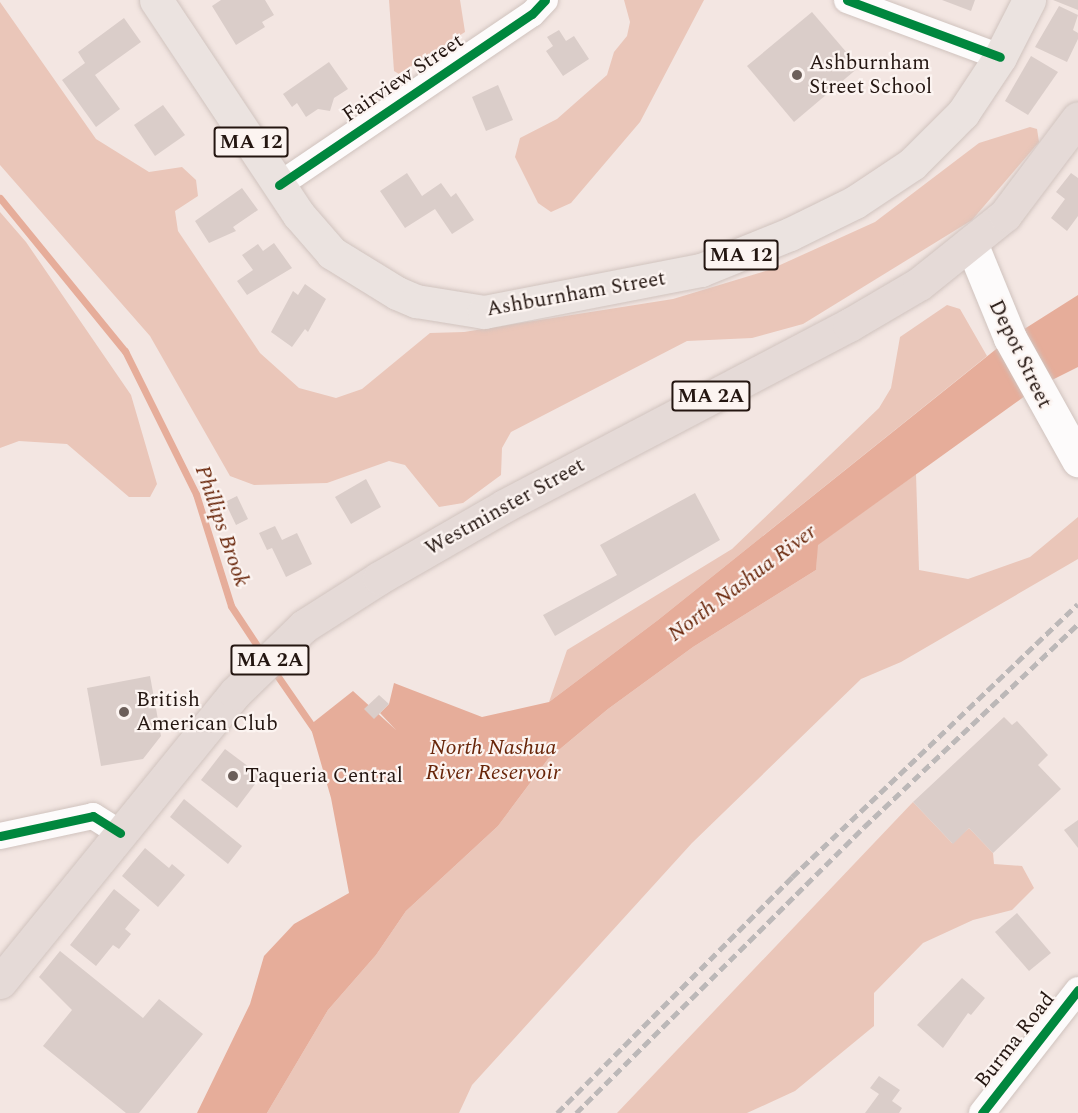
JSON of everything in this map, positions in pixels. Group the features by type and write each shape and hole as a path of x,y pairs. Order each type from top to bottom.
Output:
{"highway":[{"name":"Westminster Street","path":"0,982 235,693 304,626 379,578 514,501 849,326 919,284 1005,215 1078,118"}],"main road":[{"name":"Ashburnham Street","path":"156,0 279,185 332,253 377,284 416,301 454,309 484,312 701,270 790,234 855,202 926,151 963,113 1000,57 1029,0"},
{"name":"Depot Street","path":"971,243 1006,329 1044,404 1078,460"}],"street":[{"name":"Fairview Street","path":"279,185 531,14 545,0"},
{"path":"848,0 1000,57"},
{"path":"0,836 93,816 120,833"},
{"name":"Burma Road","path":"982,1113 1078,990"}],"shaded area":[{"path":"389,0 460,0 465,32 399,74 394,71"},
{"path":"624,0 704,0 640,122 571,203 551,212 538,203 515,157 520,138 557,119 607,75 614,52 627,36 630,22"},
{"path":"0,2 96,139 149,172 182,167 196,180 198,196 175,211 178,231 260,353 299,388 336,398 362,389 430,333 464,332 673,299 769,270 875,222 979,143 1030,127 1037,129 1039,142 972,220 803,324 752,338 687,341 511,432 502,448 501,475 463,503 439,507 405,465 389,461 327,483 254,485 230,476 150,336 0,165"},
{"path":"0,212 26,242 131,395 157,484 150,497 129,497 67,444 19,441 0,448"},
{"path":"947,305 960,309 987,356 658,620 549,702 567,650 732,549 879,408 891,388 900,337"},
{"path":"916,474 919,570 968,579 1030,557 1078,517 1078,559 901,662 861,679 692,843 472,1085 459,1113 267,1113 328,1010 376,955 406,911 498,826 548,759 608,709 693,647 816,570 817,545"},
{"path":"913,802 952,843 969,828 993,853 994,864 1022,866 1034,888 1012,910 973,920 923,943 874,993 874,1026 795,1091 747,1113 617,1113"}],"water":[{"path":"1078,295 1078,367 1036,388 818,545 816,570 693,647 608,709 548,759 498,826 406,911 376,955 328,1010 267,1113 197,1113 250,1004 264,956 294,924 349,893 331,798 310,725 353,691 396,730 380,713 389,704 394,683 482,717 549,702 658,620 1010,338"}],"building":[{"path":"221,0 265,0 274,15 262,22 265,27 236,45 212,6"},
{"path":"942,0 975,0 971,11"},
{"path":"1053,0 1078,0 1078,10"},
{"path":"1059,6 1078,15 1073,30 1078,33 1078,39 1067,62 1035,47"},
{"path":"812,12 859,67 794,122 747,66"},
{"path":"124,18 141,42 95,75 120,109 96,127 62,80 85,63 78,52"},
{"path":"559,30 566,41 574,36 589,59 563,76 546,51 553,46 547,37"},
{"path":"1031,56 1058,72 1028,115 1005,101"},
{"path":"329,62 348,89 334,98 330,111 318,109 306,117 297,103 292,107 283,94"},
{"path":"498,85 513,120 486,131 472,97"},
{"path":"163,105 185,135 155,156 134,125"},
{"path":"407,173 422,196 441,183 451,197 456,193 474,220 452,234 435,209 405,228 380,191"},
{"path":"1071,173 1078,178 1078,216 1067,231 1051,218 1065,199 1056,192"},
{"path":"242,188 258,210 233,227 236,231 209,243 195,221"},
{"path":"274,243 292,268 247,295 237,281 253,270 242,255 258,244 263,251"},
{"path":"305,284 326,299 308,332 305,329 292,347 271,332 293,291 298,295"},
{"path":"366,479 381,507 351,524 335,497"},
{"path":"695,493 720,540 555,636 543,615 617,575 600,545"},
{"path":"237,496 248,519 236,525 225,502"},
{"path":"275,526 282,540 297,533 312,564 286,577 272,548 267,550 259,533"},
{"name":"British American Club","path":"150,676 161,736 143,759 101,766 87,688"},
{"path":"379,695 389,704 374,719 364,709"},
{"path":"1004,717 1012,725 1017,721 1048,755 1038,765 1061,789 993,853 969,828 953,844 913,802"},
{"path":"225,749 261,776 237,808 201,780"},
{"path":"184,799 242,846 228,864 170,817"},
{"path":"1078,820 1078,848 1064,830"},
{"path":"145,848 169,868 172,864 185,875 158,907 122,876"},
{"path":"114,889 140,910 125,929 131,934 119,949 113,945 96,966 70,945"},
{"path":"1017,913 1051,953 1029,971 995,932"},
{"path":"60,951 143,1018 159,999 203,1034 139,1113 126,1113 43,1046 72,1010 39,977"},
{"path":"962,978 985,998 971,1015 968,1013 943,1048 917,1025"},
{"path":"879,1076 900,1090 892,1101 902,1108 899,1113 865,1113 879,1094 870,1088"}],"waterway":[{"name":"Phillips Brook","path":"0,198 125,351 196,494 231,606 262,653"},
{"name":"Phillips Brook","path":"272,668 315,730"}],"railway":[{"path":"557,1113 792,877 1078,604"},
{"path":"576,1113 864,827 1078,624"}],"cycle path":[{"path":"279,185 532,14 545,0"},
{"path":"847,0 1000,57"},
{"path":"0,836 93,816 120,833"},
{"path":"982,1113 1078,990"}],"place":[{"name":"Ashburnham Street School","path":"797,75"},
{"name":"British American Club","path":"124,712"},
{"name":"Taqueria Central","path":"233,776"}],"water label":[{"name":"North Nashua River","path":"742,583"},
{"name":"North Nashua River Reservoir","path":"493,760"}]}
